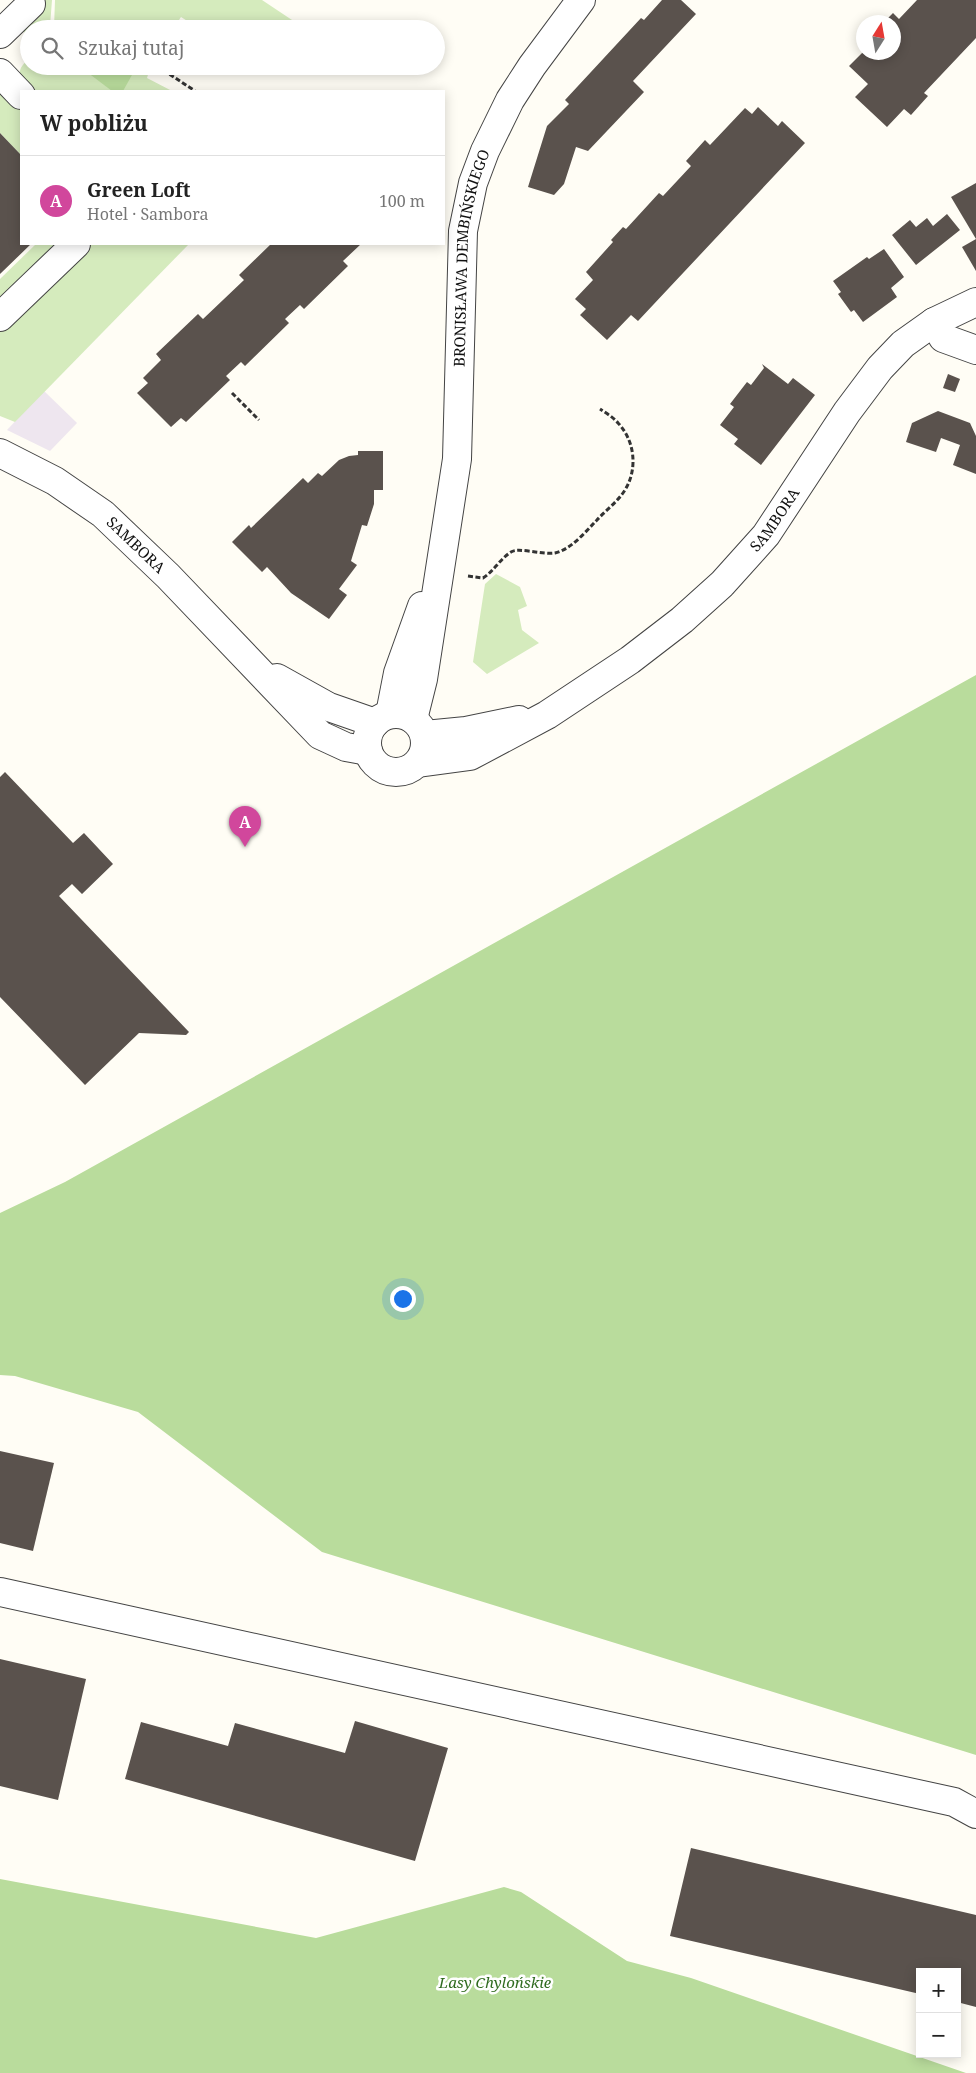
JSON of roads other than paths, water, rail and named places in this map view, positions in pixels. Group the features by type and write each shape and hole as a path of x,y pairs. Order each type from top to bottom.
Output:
{"street":[{"name":"BRONISŁAWA DEMBIŃSKIEGO","path":"401,723 423,679 457,459 463,231 473,183 485,151 510,100 532,66 581,0"},
{"path":"0,34 31,4"},
{"path":"0,73 20,94"},
{"path":"0,317 75,245"},
{"name":"SAMBORA","path":"0,453 55,481 104,514 168,576 320,735 346,746 368,751 377,766 385,771 402,772 411,769 418,763 470,756 547,715 630,660 682,620 722,584 766,535 847,412 880,368 903,344 934,322 976,302"},
{"path":"934,322 943,338 976,350"},
{"name":"SAMBORA","path":"252,663 329,707 401,723 466,731 547,715"},
{"path":"368,751 368,736 401,723 426,745 418,763"},
{"path":"0,1592 954,1802 976,1814"}],"place":[{"name":"Green Loft","path":"245,847"}],"park label":[{"name":"Lasy Chylońskie","path":"495,1983"}]}
